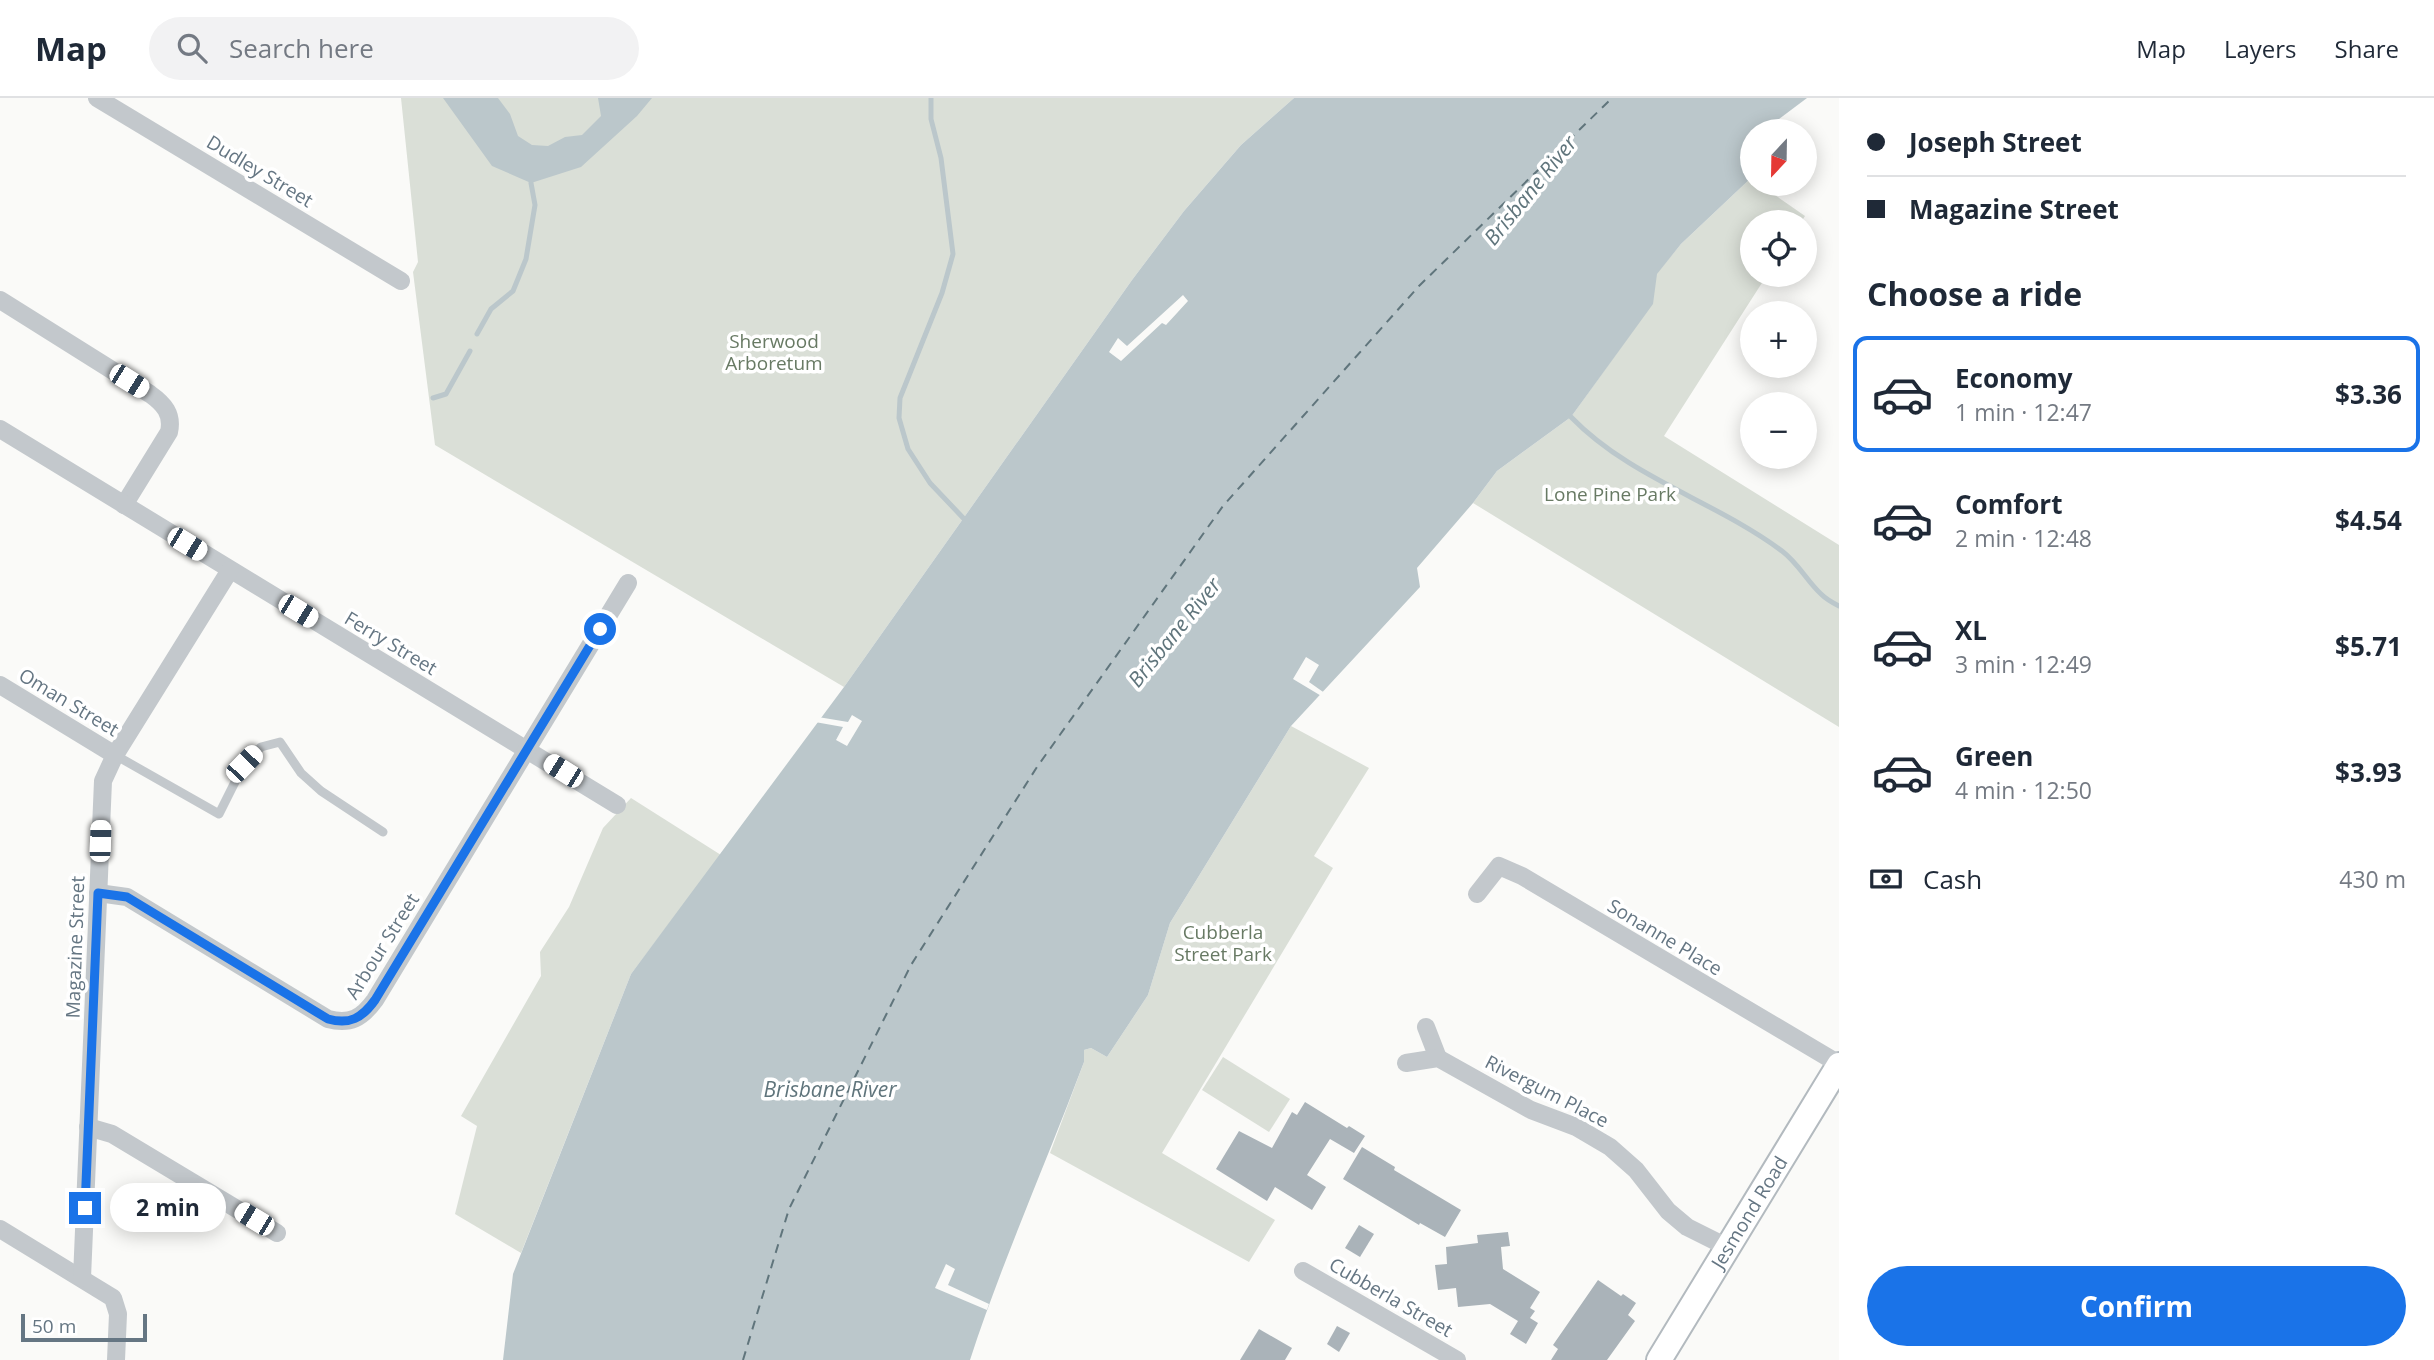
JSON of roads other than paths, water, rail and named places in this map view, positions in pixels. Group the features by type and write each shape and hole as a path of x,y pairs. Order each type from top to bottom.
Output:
{"street":[{"name":"Dudley Street","path":"97,98 401,281"},
{"path":"0,300 150,394 165,407 170,419 169,432 124,505"},
{"name":"Ferry Street","path":"0,429 617,805"},
{"name":"Magazine Street","path":"82,1278 103,781 115,755 230,570"},
{"name":"Arbour Street","path":"98,893 127,897 328,1019 355,1020 362,1016 375,1000 628,583"},
{"name":"Oman Street","path":"0,685 115,755"},
{"name":"Sonanne Place","path":"1477,894 1499,866 1522,876 1839,1065"},
{"path":"1406,1063 1438,1058 1426,1027"},
{"name":"Rivergum Place","path":"1438,1058 1531,1110 1576,1127 1610,1147 1636,1170 1668,1211 1687,1227 1727,1247"},
{"name":"Jesmond Road","path":"1660,1360 1839,1065"},
{"path":"88,1128 112,1134 277,1233"},
{"path":"0,1228 110,1295 116,1302 116,1360"},
{"name":"Cubberla Street","path":"1303,1271 1457,1360"}],"lane":[{"path":"115,755 219,814 244,764 261,747 280,742 301,774 321,791 383,832"}],"water":[{"path":"443,98 498,98 510,114 518,136 532,145 548,146 565,137 582,135 601,116 598,98 652,98 637,116 581,167 531,183 492,166"},
{"name":"Brisbane River","path":"1294,98 1807,98 1779,119 1740,119 1740,188 1681,244 1657,274 1653,304 1571,417 1497,471 1417,568 1420,587 1291,726 1170,923 1148,995 1107,1057 1091,1048 1084,1050 1084,1062 970,1360 503,1360 513,1274 631,974 844,687 1132,280 1184,211 1241,145"}],"waterway":[{"path":"931,98 931,119 941,158 953,254 942,293 900,398 899,418 908,449 930,483 967,522"},
{"path":"477,334 491,309 513,291 526,259 535,205 531,183"},
{"path":"433,398 446,394 470,351"},
{"path":"1571,417 1619,457 1756,533 1782,551 1821,594 1839,606"}],"park label":[{"name":"Sherwood Arboretum","path":"774,352"},
{"name":"Lone Pine Park","path":"1610,494"},
{"name":"Cubberla Street Park","path":"1223,943"}]}
